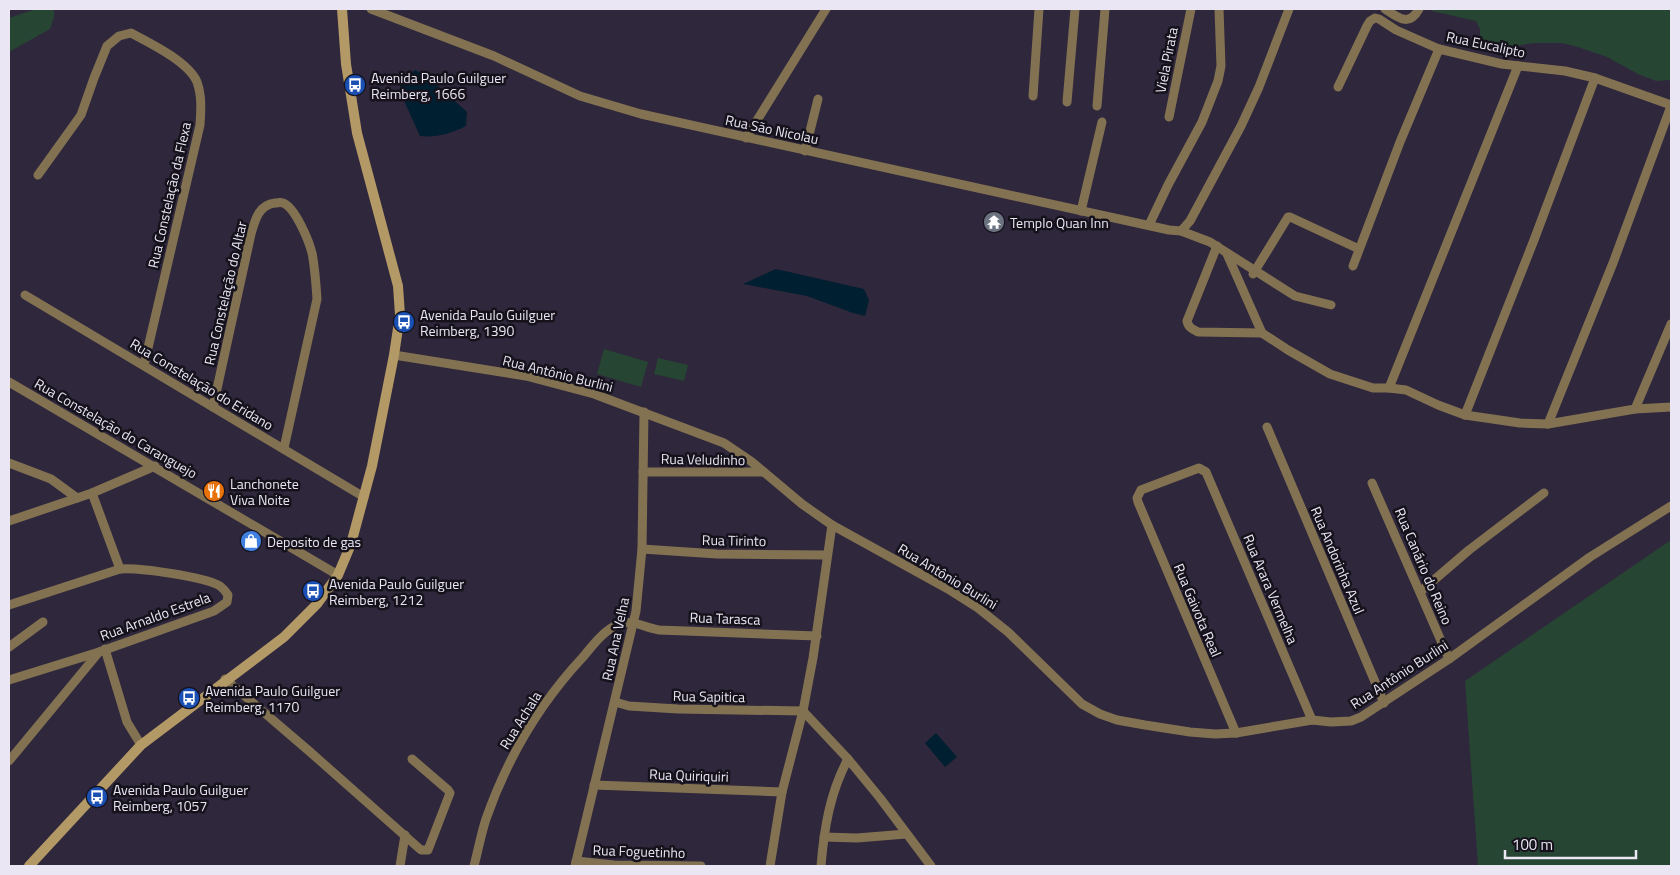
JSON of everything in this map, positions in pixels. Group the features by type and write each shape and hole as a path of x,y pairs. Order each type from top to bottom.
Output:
{"main road":[{"path":"28,866 141,745 225,679 284,637 317,604 338,575 351,544 364,497 394,355 400,315 398,286 357,133 346,64 342,9"}],"street":[{"name":"Rua São Nicolau","path":"371,9 494,56 580,96 641,114 1149,226 1181,231 1210,242 1254,272 1295,296 1331,305"},
{"path":"746,138 826,9"},
{"path":"1033,96 1039,9"},
{"path":"1067,102 1075,9"},
{"path":"1097,106 1105,9"},
{"name":"Viela Pirata","path":"1169,117 1191,9"},
{"path":"1149,226 1168,185 1202,122 1218,82 1221,66 1219,9"},
{"path":"1181,231 1190,221 1242,126 1266,71 1288,9"},
{"path":"1386,9 1406,20 1414,17 1419,9"},
{"name":"Rua Eucalipto","path":"1338,87 1370,21 1375,18 1406,35 1472,58 1518,66 1566,71 1595,78 1671,105"},
{"path":"1406,20 1406,35"},
{"name":"Rua Constelação da Flexa","path":"38,175 81,115 107,46 119,36 131,33 166,52 183,65 196,80 201,101 200,125 144,365"},
{"path":"1353,266 1400,142 1439,48"},
{"path":"1389,388 1518,66"},
{"path":"1465,415 1595,78"},
{"path":"805,150 818,99"},
{"path":"1548,424 1613,263 1671,105"},
{"path":"1081,211 1102,122"},
{"name":"Rua Constelação do Altar","path":"213,407 251,234 257,215 262,208 272,203 283,203 291,210 301,225 311,251 317,299 284,448"},
{"path":"1254,272 1285,219 1290,217 1359,249"},
{"path":"1217,246 1187,321 1191,329 1198,332 1262,333 1330,374 1373,388 1406,390 1465,415 1520,423 1548,424 1635,409 1671,408"},
{"path":"1226,253 1262,333"},
{"name":"Rua Constelação do Eridano","path":"25,295 364,497"},
{"path":"1635,409 1671,324"},
{"path":"1662,348 1671,342"},
{"name":"Rua Antônio Burlini","path":"394,355 526,376 594,394 724,443 752,462 802,504 832,525 948,589 978,608 1008,632 1082,704 1100,714 1117,720 1190,732 1236,733 1312,720 1331,722 1361,717 1449,659 1583,562 1671,506"},
{"name":"Rua Constelação do Caranguejo","path":"9,382 338,575"},
{"name":"Rua Ana Velha","path":"576,864 634,622 642,549 644,412"},
{"name":"Rua Andorinha Azul","path":"1267,426 1384,703"},
{"path":"9,463 51,479 77,498"},
{"path":"9,521 77,498 155,466"},
{"name":"Rua Gaivota Real","path":"1204,470 1199,468 1141,490 1137,498 1236,733"},
{"name":"Rua Arara Vermelha","path":"1204,470 1312,720"},
{"name":"Rua Veludinho","path":"643,472 763,472"},
{"name":"Rua Canário do Reino","path":"1372,483 1449,659"},
{"path":"92,492 120,569"},
{"path":"1420,592 1469,550 1544,493"},
{"path":"770,866 782,792 802,711 817,636 832,525"},
{"name":"Rua Tirinto","path":"642,549 717,554 827,555"},
{"name":"Rua Arnaldo Estrela","path":"9,605 120,569 145,570 208,582 220,586 228,595 227,602 214,611 102,651 9,680"},
{"path":"9,647 43,622"},
{"name":"Rua Tarasca","path":"634,622 659,630 817,636"},
{"name":"Rua Achala","path":"474,866 486,820 518,744 564,677 608,629 620,624 634,622"},
{"path":"102,651 127,722 141,745"},
{"path":"9,762 102,651"},
{"path":"225,679 405,834 420,850 428,850 450,793 412,759"},
{"name":"Rua Sapitica","path":"615,702 649,708 802,711"},
{"path":"802,711 848,759 931,866"},
{"path":"821,866 824,837 838,776 848,759"},
{"name":"Rua Quiriquiri","path":"594,785 782,792"},
{"path":"400,866 405,834"},
{"path":"824,837 857,838 906,834"},
{"name":"Rua Foguetinho","path":"576,864 701,866"}],"green space":[{"path":"36,9 54,9 54,17 50,29 9,52 9,18"},
{"path":"1432,9 1671,9 1671,80 1656,81 1638,74 1607,57 1562,43 1533,43 1494,50 1480,45 1480,29 1476,21 1432,11"},
{"path":"604,349 648,362 641,387 597,374"},
{"path":"658,358 688,365 684,381 654,374"},
{"path":"1671,540 1671,866 1478,866 1465,681"}],"water":[{"path":"415,70 429,78 467,112 466,126 444,134 420,136 401,94 400,82"},
{"path":"776,269 864,289 869,300 865,316 807,296 743,284"},
{"path":"936,733 957,757 945,767 925,743"}],"place":[{"name":"Avenida Paulo Guilguer Reimberg, 1666","path":"355,85"},
{"name":"Templo Quan Inn","path":"994,222"},
{"name":"Avenida Paulo Guilguer Reimberg, 1390","path":"404,322"},
{"name":"Lanchonete Viva Noite","path":"214,491"},
{"name":"Deposito de gas","path":"251,541"},
{"name":"Avenida Paulo Guilguer Reimberg, 1212","path":"313,591"},
{"name":"Avenida Paulo Guilguer Reimberg, 1170","path":"189,698"},
{"name":"Avenida Paulo Guilguer Reimberg, 1057","path":"97,797"}]}
